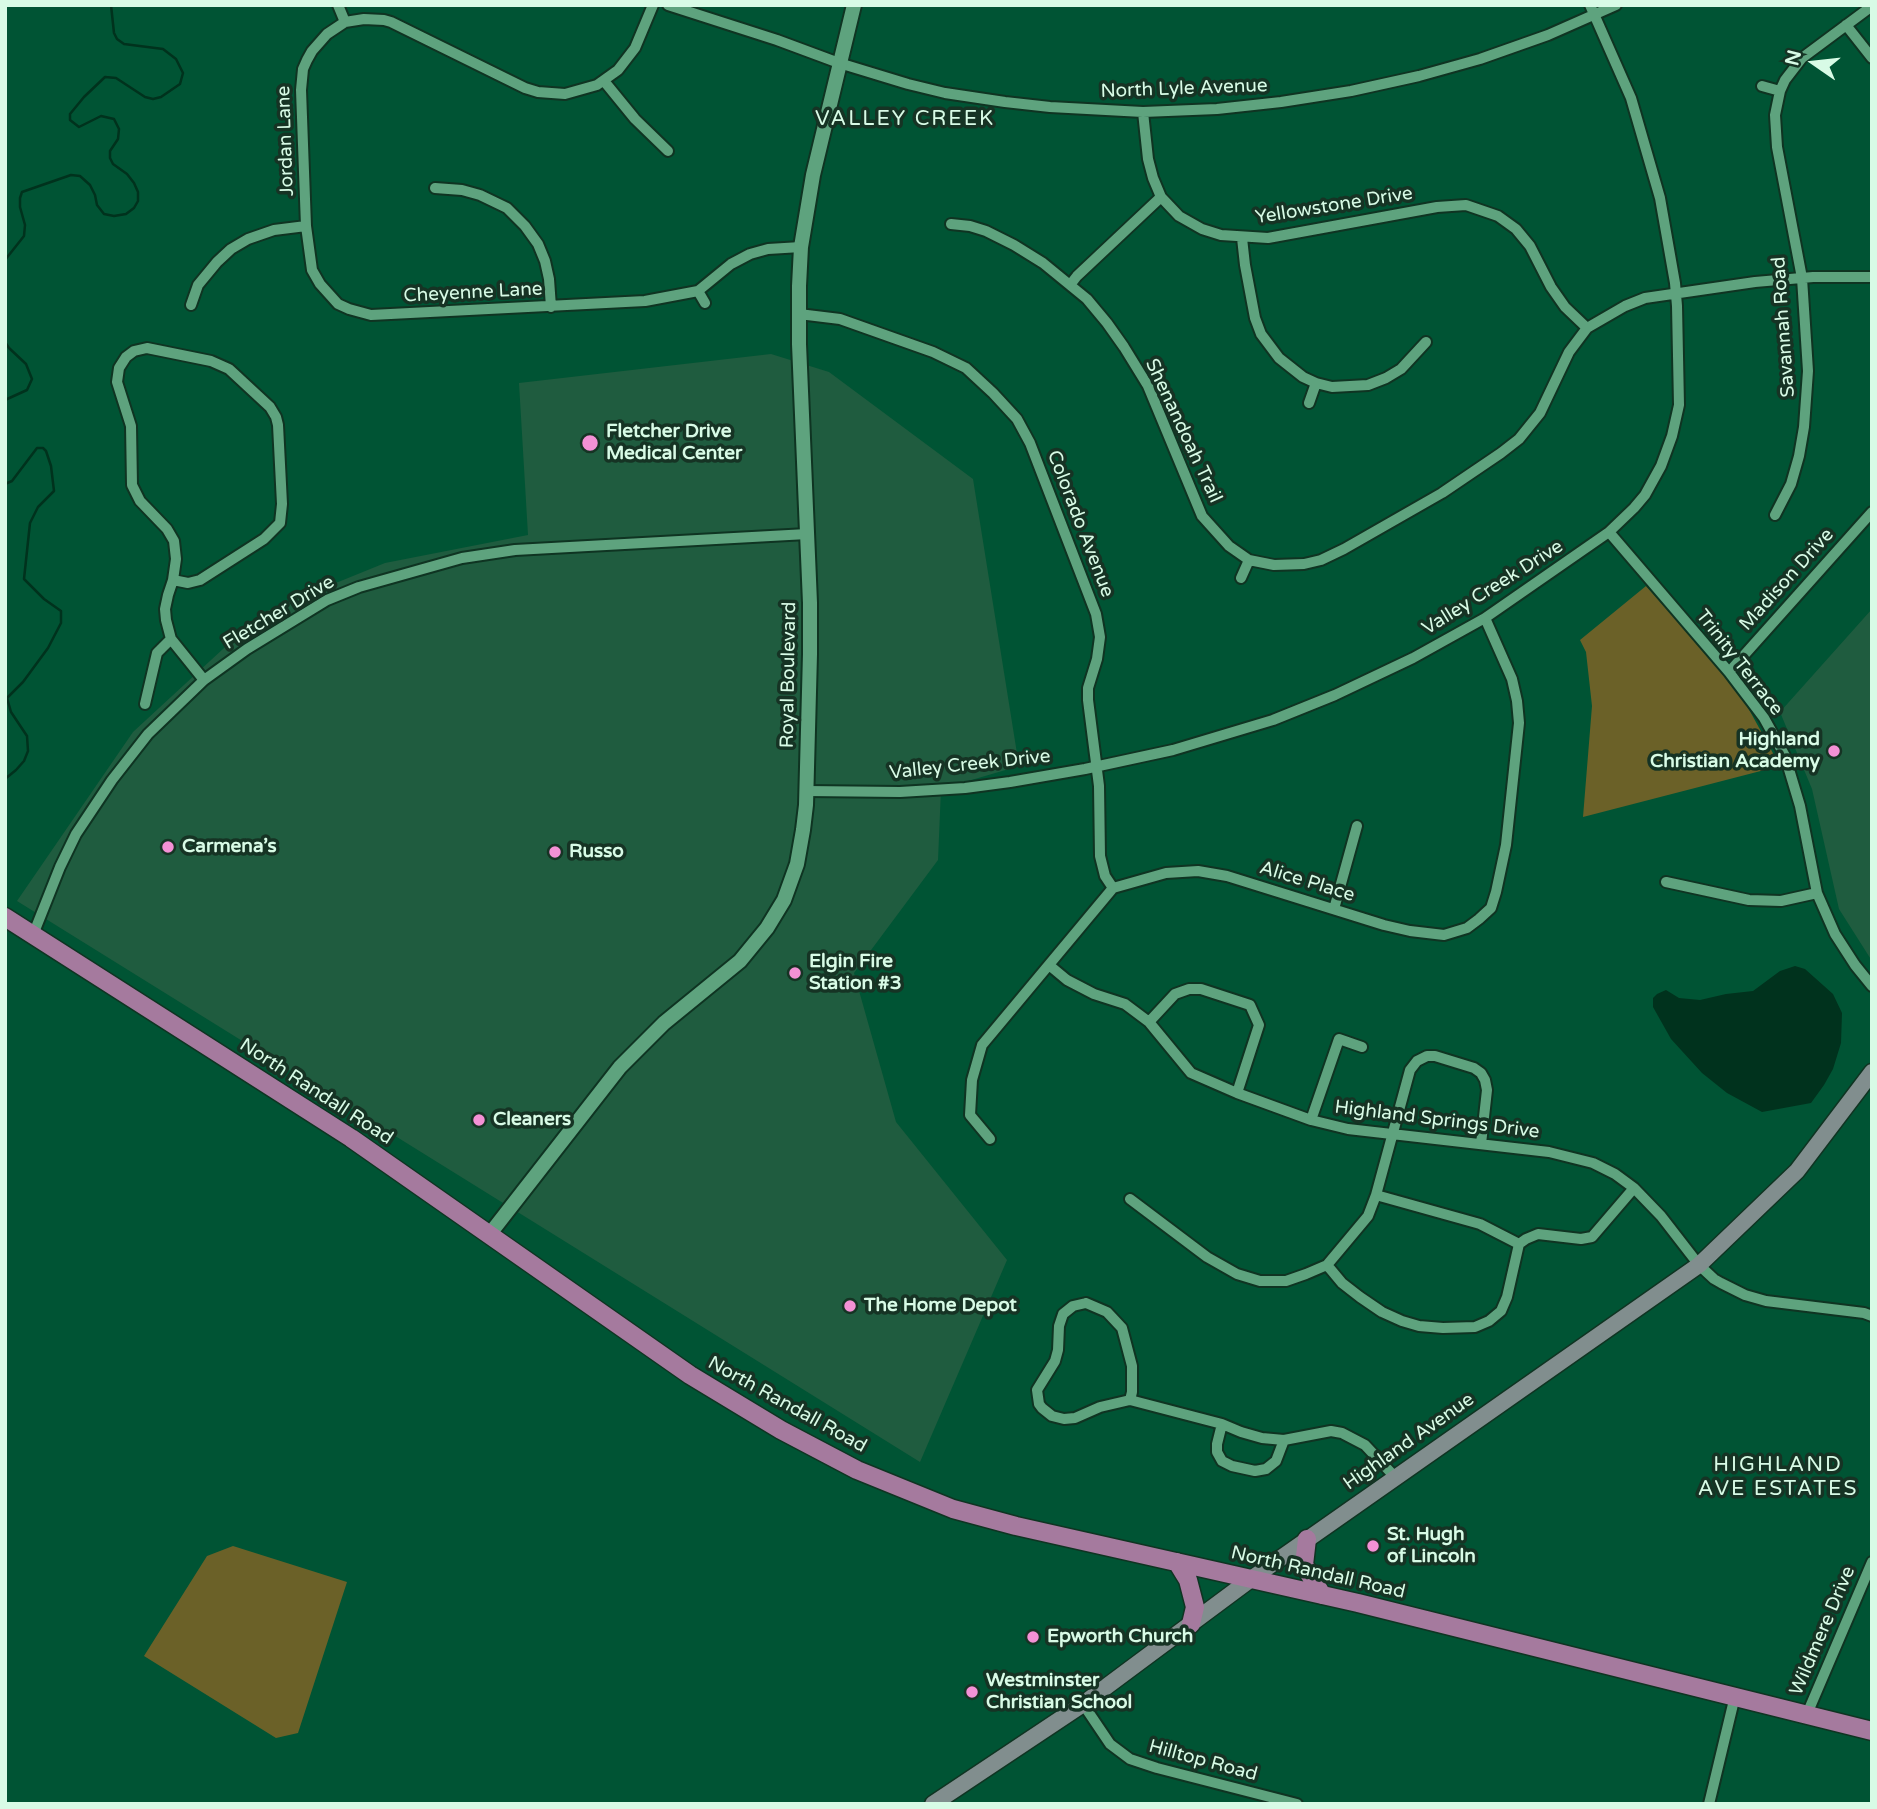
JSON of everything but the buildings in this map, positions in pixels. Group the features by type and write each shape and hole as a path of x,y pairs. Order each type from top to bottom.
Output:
{"main road":[{"name":"North Randall Road","path":"5,917 351,1138 690,1375 781,1430 856,1470 953,1508 1016,1526 1322,1595 1872,1731"},
{"name":"Highland Avenue","path":"933,1804 1083,1704 1307,1539 1699,1265 1797,1171 1872,1072"},
{"path":"1307,1539 1304,1565 1322,1595"},
{"path":"1177,1562 1188,1580 1195,1607 1191,1624"}],"street":[{"path":"338,5 345,22 372,19 391,22 512,83 538,92 565,94 604,81 618,70 641,36 653,5"},
{"name":"North Lyle Avenue","path":"668,5 839,63 945,93 1069,109 1143,112 1217,109 1281,102 1419,76 1537,39 1592,9 1616,5"},
{"name":"Royal Boulevard","path":"489,1234 620,1068 664,1023 740,961 767,928 783,900 797,864 806,792 810,654 799,314 801,247 813,175 854,5"},
{"name":"Savannah Road","path":"1775,515 1791,484 1799,456 1808,371 1802,278 1777,147 1775,115 1785,80 1802,58 1872,6"},
{"name":"Valley Creek Drive","path":"806,792 900,792 1010,782 1173,750 1273,720 1335,695 1413,658 1485,618 1609,532 1634,508 1645,495 1661,466 1672,436 1679,397 1676,293 1660,198 1631,98 1592,9"},
{"name":"Jordan Lane","path":"306,226 301,78 312,51 327,34 345,22"},
{"path":"1846,25 1872,58"},
{"path":"604,81 635,119 668,150"},
{"path":"1762,86 1780,92"},
{"path":"1070,285 1160,197 1148,159 1143,112"},
{"path":"435,188 462,190 480,195 506,208 525,226 538,244 545,261 551,307"},
{"name":"Yellowstone Drive","path":"1160,197 1179,216 1202,229 1242,238 1268,238 1437,207 1466,205 1498,216 1516,229 1530,246 1564,307 1587,328"},
{"name":"Shenandoah Trail","path":"951,224 986,231 1014,245 1043,263 1087,299 1107,323 1147,386 1202,516 1229,546 1249,560"},
{"path":"191,305 198,285 205,275 231,249 248,239 274,230 306,226"},
{"name":"Cheyenne Lane","path":"306,226 312,270 320,284 338,303 359,313 386,315 645,302 698,290 750,254 801,247"},
{"path":"1242,238 1255,318 1261,334 1279,358 1303,377 1332,387 1368,385 1401,369 1426,342"},
{"path":"1241,578 1249,560 1261,564 1289,565 1321,560 1420,506 1501,453 1519,439 1540,413 1570,352 1587,328 1625,306 1645,298 1755,282 1872,277"},
{"path":"698,290 705,303"},
{"name":"Colorado Avenue","path":"799,314 839,319 933,352 966,368 1017,419 1030,443 1096,614 1100,636 1097,659 1088,688 1088,701 1101,809 1100,856 1105,876 1114,888"},
{"path":"173,580 188,583 200,580 264,539 277,527 282,518 278,425 270,407 229,369 211,361 147,348 134,351 123,361 117,375 131,426 132,485 140,501 167,529 174,541 176,559 165,609 167,629 171,639 204,680"},
{"path":"1309,402 1317,383"},
{"name":"Madison Drive","path":"1729,672 1872,512"},
{"name":"Trinity Terrace","path":"1609,532 1729,672 1764,718 1785,756 1800,806 1817,893 1835,934 1872,986"},
{"name":"Fletcher Drive","path":"33,935 76,834 112,780 148,734 204,680 247,649 327,600 359,587 462,558 515,550 807,534"},
{"name":"Alice Place","path":"1114,888 1167,873 1198,871 1227,876 1397,928 1444,935 1466,928 1479,919 1491,908 1506,845 1519,723 1512,678 1485,618"},
{"path":"145,704 157,653 171,639"},
{"path":"1334,909 1357,826"},
{"path":"1666,882 1749,901 1781,901 1817,893"},
{"path":"990,1139 970,1115 972,1080 982,1045 1114,888"},
{"name":"Highland Springs Drive","path":"1049,965 1067,980 1094,994 1125,1004 1149,1022 1191,1073 1311,1120 1348,1129 1570,1156 1593,1163 1634,1188 1661,1216 1699,1265"},
{"path":"1149,1022 1175,994 1189,989 1201,989 1250,1004 1259,1025 1237,1093"},
{"path":"1311,1120 1339,1039 1363,1047"},
{"path":"1130,1199 1207,1257 1237,1274 1259,1281 1286,1281 1326,1265 1368,1216 1410,1070 1417,1061 1427,1056 1435,1056 1474,1068 1481,1073 1487,1090 1481,1144"},
{"path":"1326,1265 1342,1283 1360,1297 1382,1312 1402,1321 1443,1328 1475,1327 1489,1321 1501,1311 1507,1297 1519,1244 1538,1234 1581,1239 1592,1237 1634,1188"},
{"path":"1376,1195 1480,1224 1519,1244"},
{"path":"1699,1265 1714,1279 1757,1299 1872,1316"},
{"path":"1130,1400 1133,1385 1132,1366 1122,1328 1107,1312 1092,1304 1073,1306 1060,1319 1058,1350 1052,1367 1037,1390 1039,1404 1052,1416 1071,1419 1100,1407 1130,1400 1222,1424 1255,1437 1284,1440 1331,1432 1347,1434 1365,1445 1395,1477"},
{"path":"1222,1424 1217,1452 1222,1461 1232,1466 1255,1471 1266,1469 1276,1461 1284,1440"},
{"name":"Wildmere Drive","path":"1807,1714 1872,1562"},
{"path":"1709,1804 1735,1696"},
{"name":"Hilltop Road","path":"1083,1704 1110,1744 1130,1759 1297,1804"}],"shaded area":[{"path":"771,354 829,372 973,479 1019,766 941,789 938,860 854,973 896,1122 1007,1260 920,1462 17,901 133,732 262,613 385,563 528,535 519,383"},
{"path":"1646,586 1705,652 1746,704 1780,766 1583,817 1592,706 1586,652 1580,640"},
{"name":"Highland Christian Academy","path":"1872,609 1872,961 1839,909 1812,789 1780,712"},
{"path":"1795,966 1805,969 1833,994 1842,1013 1841,1043 1833,1069 1811,1103 1762,1112 1727,1093 1702,1073 1671,1039 1653,1007 1653,998 1666,990 1679,998 1700,1000 1753,991 1780,971"},
{"path":"233,1546 347,1582 298,1733 276,1738 144,1656 207,1556"}],"waterway":[{"path":"5,260 24,236 25,225 20,207 22,192 71,175 80,176 90,185 97,205 104,214 126,214 138,201 134,183 110,158 110,151 118,139 119,129 114,119 101,116 79,127 70,120 70,114 105,77 116,78 145,97 153,99 161,97 180,84 183,73 176,59 163,49 124,44 117,39 111,5"},
{"path":"5,342 26,364 32,379 27,390 5,400"},
{"path":"5,484 12,481 37,448 46,451 54,491 38,507 30,523 24,579 61,611 61,623 48,648 23,682 7,698 11,712 27,736 28,751 24,761 5,779"}],"place":[{"name":"Fletcher Drive Medical Center","path":"590,443"},
{"name":"Highland Christian Academy","path":"1834,751"},
{"name":"Carmena’s","path":"168,847"},
{"name":"Russo","path":"555,852"},
{"name":"Elgin Fire Station #3","path":"795,973"},
{"name":"Cleaners","path":"479,1120"},
{"name":"The Home Depot","path":"850,1306"},
{"name":"St. Hugh of Lincoln","path":"1373,1546"},
{"name":"Epworth Church","path":"1033,1637"},
{"name":"Westminster Christian School","path":"972,1692"}],"district":[{"name":"VALLEY CREEK","path":"905,119"},
{"name":"HIGHLAND AVE ESTATES","path":"1778,1477"}]}
